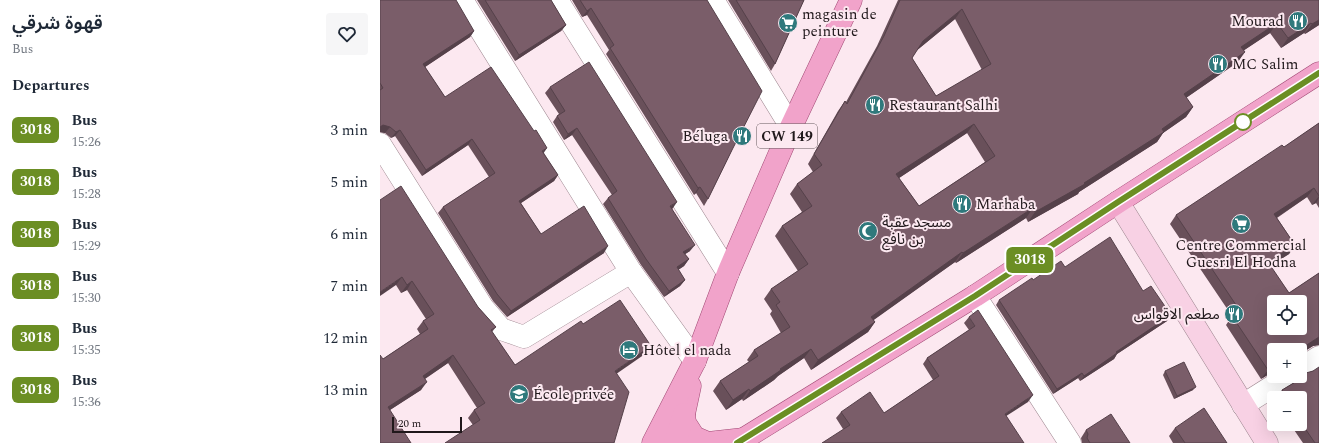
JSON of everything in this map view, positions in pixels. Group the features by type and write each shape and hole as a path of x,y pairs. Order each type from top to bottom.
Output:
{"main road":[{"name":"CW 149","path":"653,443 695,361 728,273 791,127 851,0"},
{"path":"684,414 685,423 694,437 708,443 740,441 975,296 1319,73"},
{"path":"1118,202 1267,443"},
{"path":"675,443 684,414 695,361"}],"street":[{"path":"462,0 631,272 695,361"},
{"path":"557,0 728,273"},
{"path":"713,0 791,127"},
{"path":"380,144 483,308 501,329 524,337 631,272"},
{"path":"975,296 1070,443"},
{"path":"1307,365 1319,357"},
{"path":"1243,406 1279,383"}],"building":[{"path":"380,0 456,0 474,31 423,64 445,97 491,67 534,131 536,130 547,148 542,151 558,175 519,201 541,234 584,206 608,246 511,311 497,294 443,207 495,173 472,139 426,170 400,130 396,132 390,127 383,125 380,127 380,90 383,88 380,83"},
{"path":"485,0 551,0 566,25 519,55"},
{"path":"580,0 707,0 762,91 708,199 700,187 698,188 610,48 614,45 591,8 587,11"},
{"path":"736,0 804,0 775,64"},
{"path":"900,0 1319,0 1319,20 1312,24 1311,23 1288,38 1277,23 1241,47 1245,52 1184,94 1193,107 1162,129 1164,132 1084,183 1085,184 1035,212 1033,208 963,253 962,252 871,317 875,322 818,360 811,349 750,391 749,389 733,400 720,381 758,356 754,350 790,327 776,305 780,302 771,289 808,264 782,226 812,206 797,184 822,165 814,154 845,101 847,104 884,36","holes":["962,9 991,64 936,96 912,58 923,41","974,124 995,156 919,206 896,174"]},
{"path":"589,62 677,202 670,206 695,245 683,252 689,259 677,267 685,280 669,291 646,259 608,198 617,191 577,128 568,134 557,116 565,111 550,87"},
{"path":"1319,123 1319,196 1314,188 1274,214 1295,245 1268,262 1289,293 1319,273 1319,337 1307,345 1307,343 1267,343 1267,368 1232,316 1240,311 1176,215 1282,145 1284,147"},
{"path":"401,186 478,307 496,327 491,330 515,365 581,321 583,324 620,300 651,346 615,371 629,392 614,443 445,443 480,420 474,410 485,403 453,355 423,376 427,382 388,407 411,443 380,443 380,355 383,359 428,329 423,321 434,314 412,281 407,285 402,277 380,292 380,200"},
{"path":"1110,237 1143,291 1151,286 1171,315 1116,352 1117,353 1084,376 1082,373 1057,389 999,300 1061,261 1065,267"},
{"path":"978,310 1033,395 1005,414 1024,443 822,443 850,425 841,412 870,392 884,413 939,376 927,358 975,326 969,317"},
{"path":"1184,362 1196,387 1177,396 1165,371"},
{"path":"1319,367 1319,443 1315,443 1307,431 1307,391 1282,390 1294,383 1307,383 1307,373"},
{"path":"1204,408 1227,443 1185,443 1175,428"},
{"path":"1111,414 1130,443 1090,443 1087,438 1088,434 1086,430"}],"bus line":[{"name":"3018","path":"737,443 975,296 1319,73"}],"place":[{"name":"Mourad","path":"1298,21"},
{"name":"magasin de peinture","path":"788,23"},
{"name":"MC Salim","path":"1218,64"},
{"name":"Restaurant Salhi","path":"875,105"},
{"name":"Béluga","path":"742,136"},
{"name":"Marhaba","path":"962,204"},
{"name":"Centre Commercial Guesri El Hodna","path":"1241,224"},
{"name":"مسجد عقبة بن نافع","path":"868,231"},
{"name":"مطعم الاقواس","path":"1234,314"},
{"name":"Hôtel el nada","path":"629,350"},
{"name":"École privée","path":"519,394"}]}
